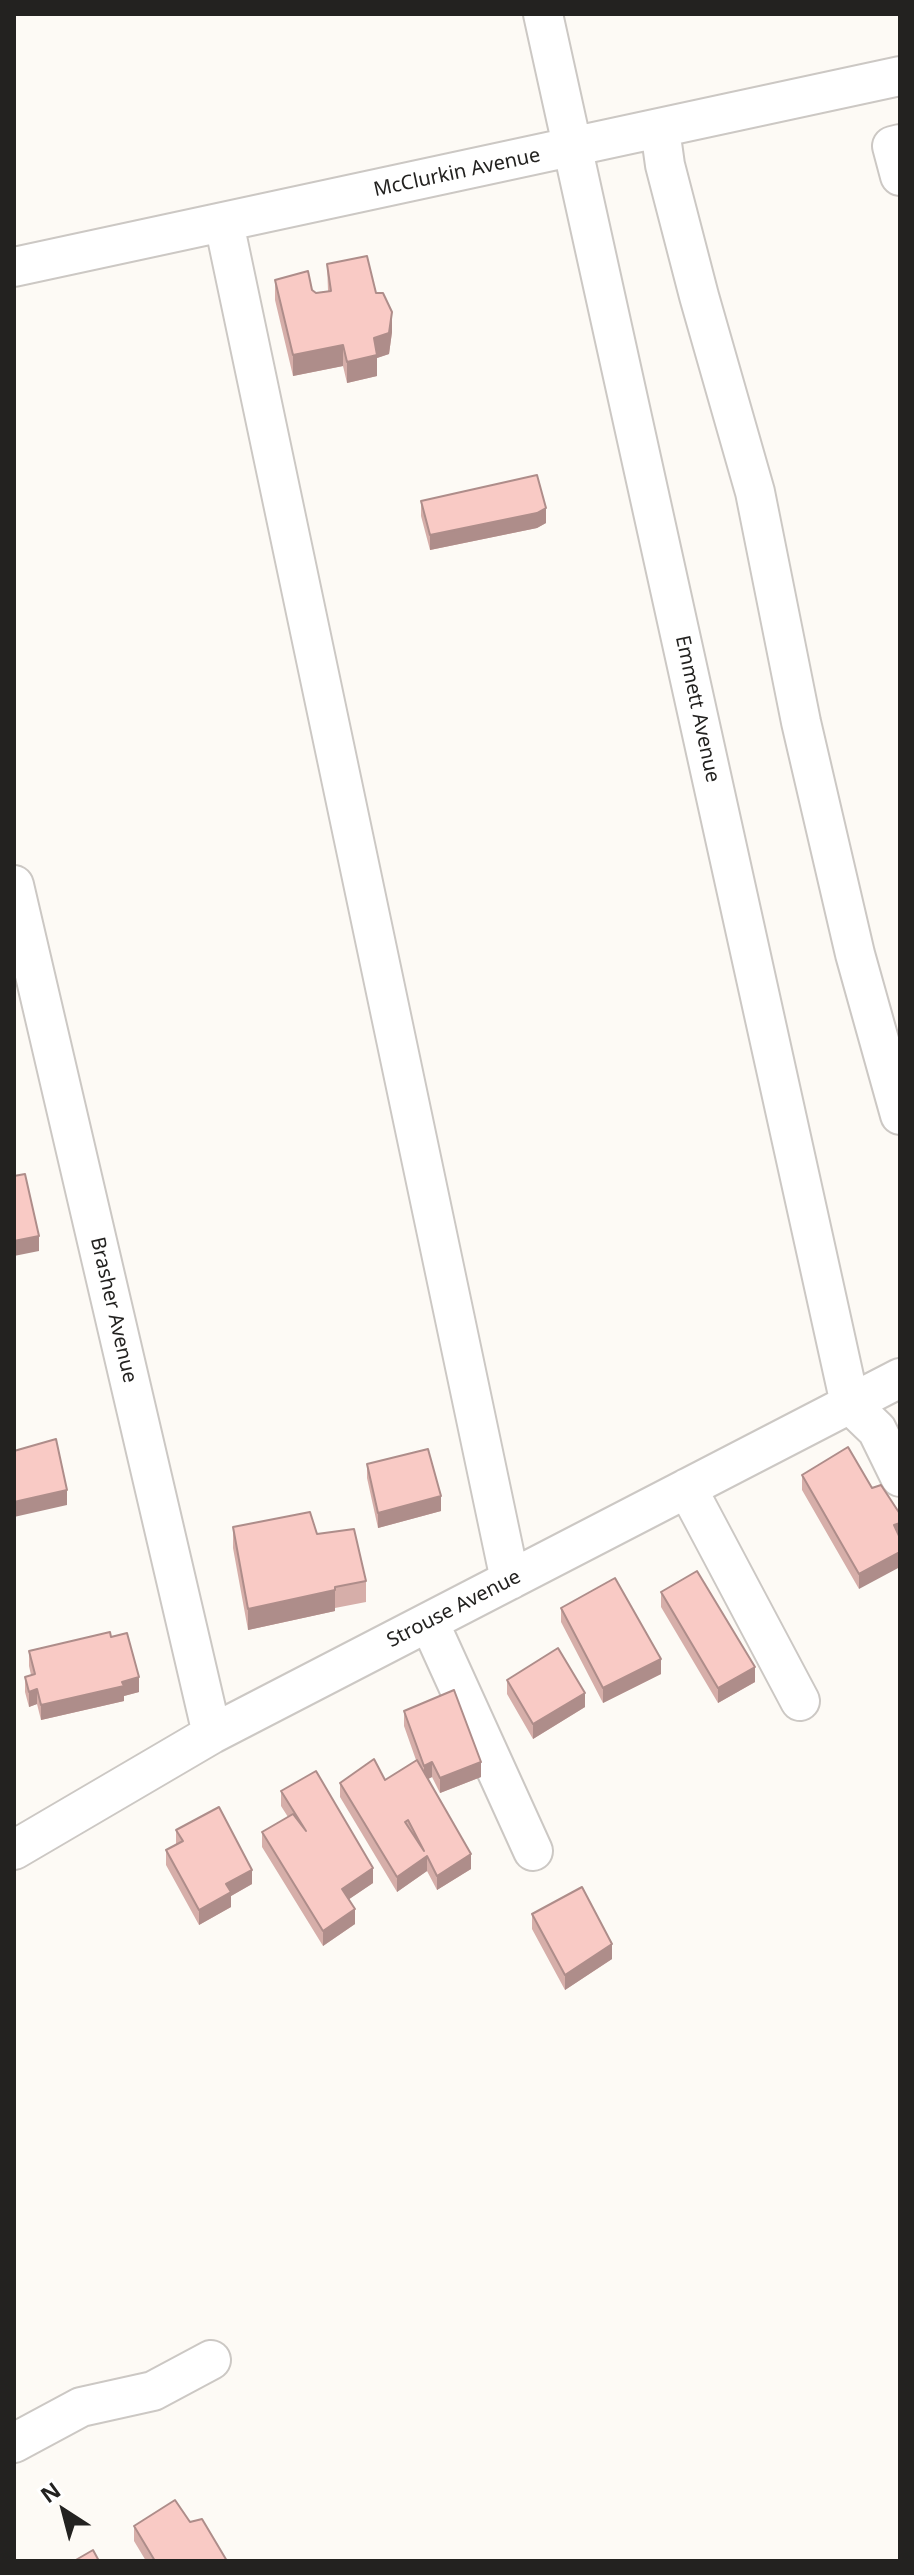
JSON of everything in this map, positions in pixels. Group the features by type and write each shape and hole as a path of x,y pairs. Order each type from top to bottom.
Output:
{"street":[{"name":"Emmett Avenue","path":"543,14 850,1404"},
{"name":"McClurkin Avenue","path":"14,267 900,76"},
{"path":"660,129 665,165 755,492 804,737 855,954 900,1115"},
{"path":"900,144 892,146 900,176"},
{"path":"224,223 510,1580"},
{"name":"Brasher Avenue","path":"14,885 212,1734"},
{"name":"Strouse Avenue","path":"14,1850 212,1734 900,1378"},
{"path":"850,1404 877,1430 900,1477"},
{"path":"687,1488 800,1701"},
{"path":"429,1622 533,1851"},
{"path":"14,2443 81,2407 153,2391 211,2360"}],"building":[{"path":"367,256 376,293 383,293 392,312 389,333 374,338 377,355 347,362 343,345 293,355 275,280 308,271 312,290 316,293 331,291 327,264"},
{"path":"537,475 546,508 537,513 430,535 421,501"},
{"path":"25,1174 39,1236 14,1241 14,1176"},
{"path":"56,1439 67,1490 14,1502 14,1451"},
{"path":"848,1447 872,1488 881,1485 900,1514 900,1523 894,1525 900,1538 900,1552 859,1574 802,1475"},
{"path":"428,1449 441,1496 378,1513 367,1464"},
{"path":"310,1512 317,1534 354,1529 366,1581 248,1609 233,1527"},
{"path":"697,1571 755,1667 718,1688 661,1592"},
{"path":"615,1578 661,1659 603,1688 561,1608"},
{"path":"110,1632 111,1637 127,1633 139,1677 122,1682 124,1686 41,1705 37,1689 29,1692 25,1677 35,1674 29,1651"},
{"path":"558,1648 585,1693 533,1724 507,1680"},
{"path":"454,1690 481,1762 440,1778 432,1762 424,1766 404,1711"},
{"path":"374,1759 385,1780 417,1760 471,1854 437,1876 427,1856 397,1877 340,1783","holes":["408,1820 424,1851 405,1822"]},
{"path":"316,1771 373,1868 342,1889 355,1909 323,1931 262,1832 293,1814 306,1831 281,1791"},
{"path":"219,1807 252,1870 226,1884 231,1892 199,1910 166,1850 183,1841 176,1830"},
{"path":"582,1887 612,1944 565,1975 532,1914"},
{"path":"175,2500 190,2522 202,2519 227,2561 155,2561 134,2526"},
{"path":"93,2550 99,2561 74,2561"}]}
